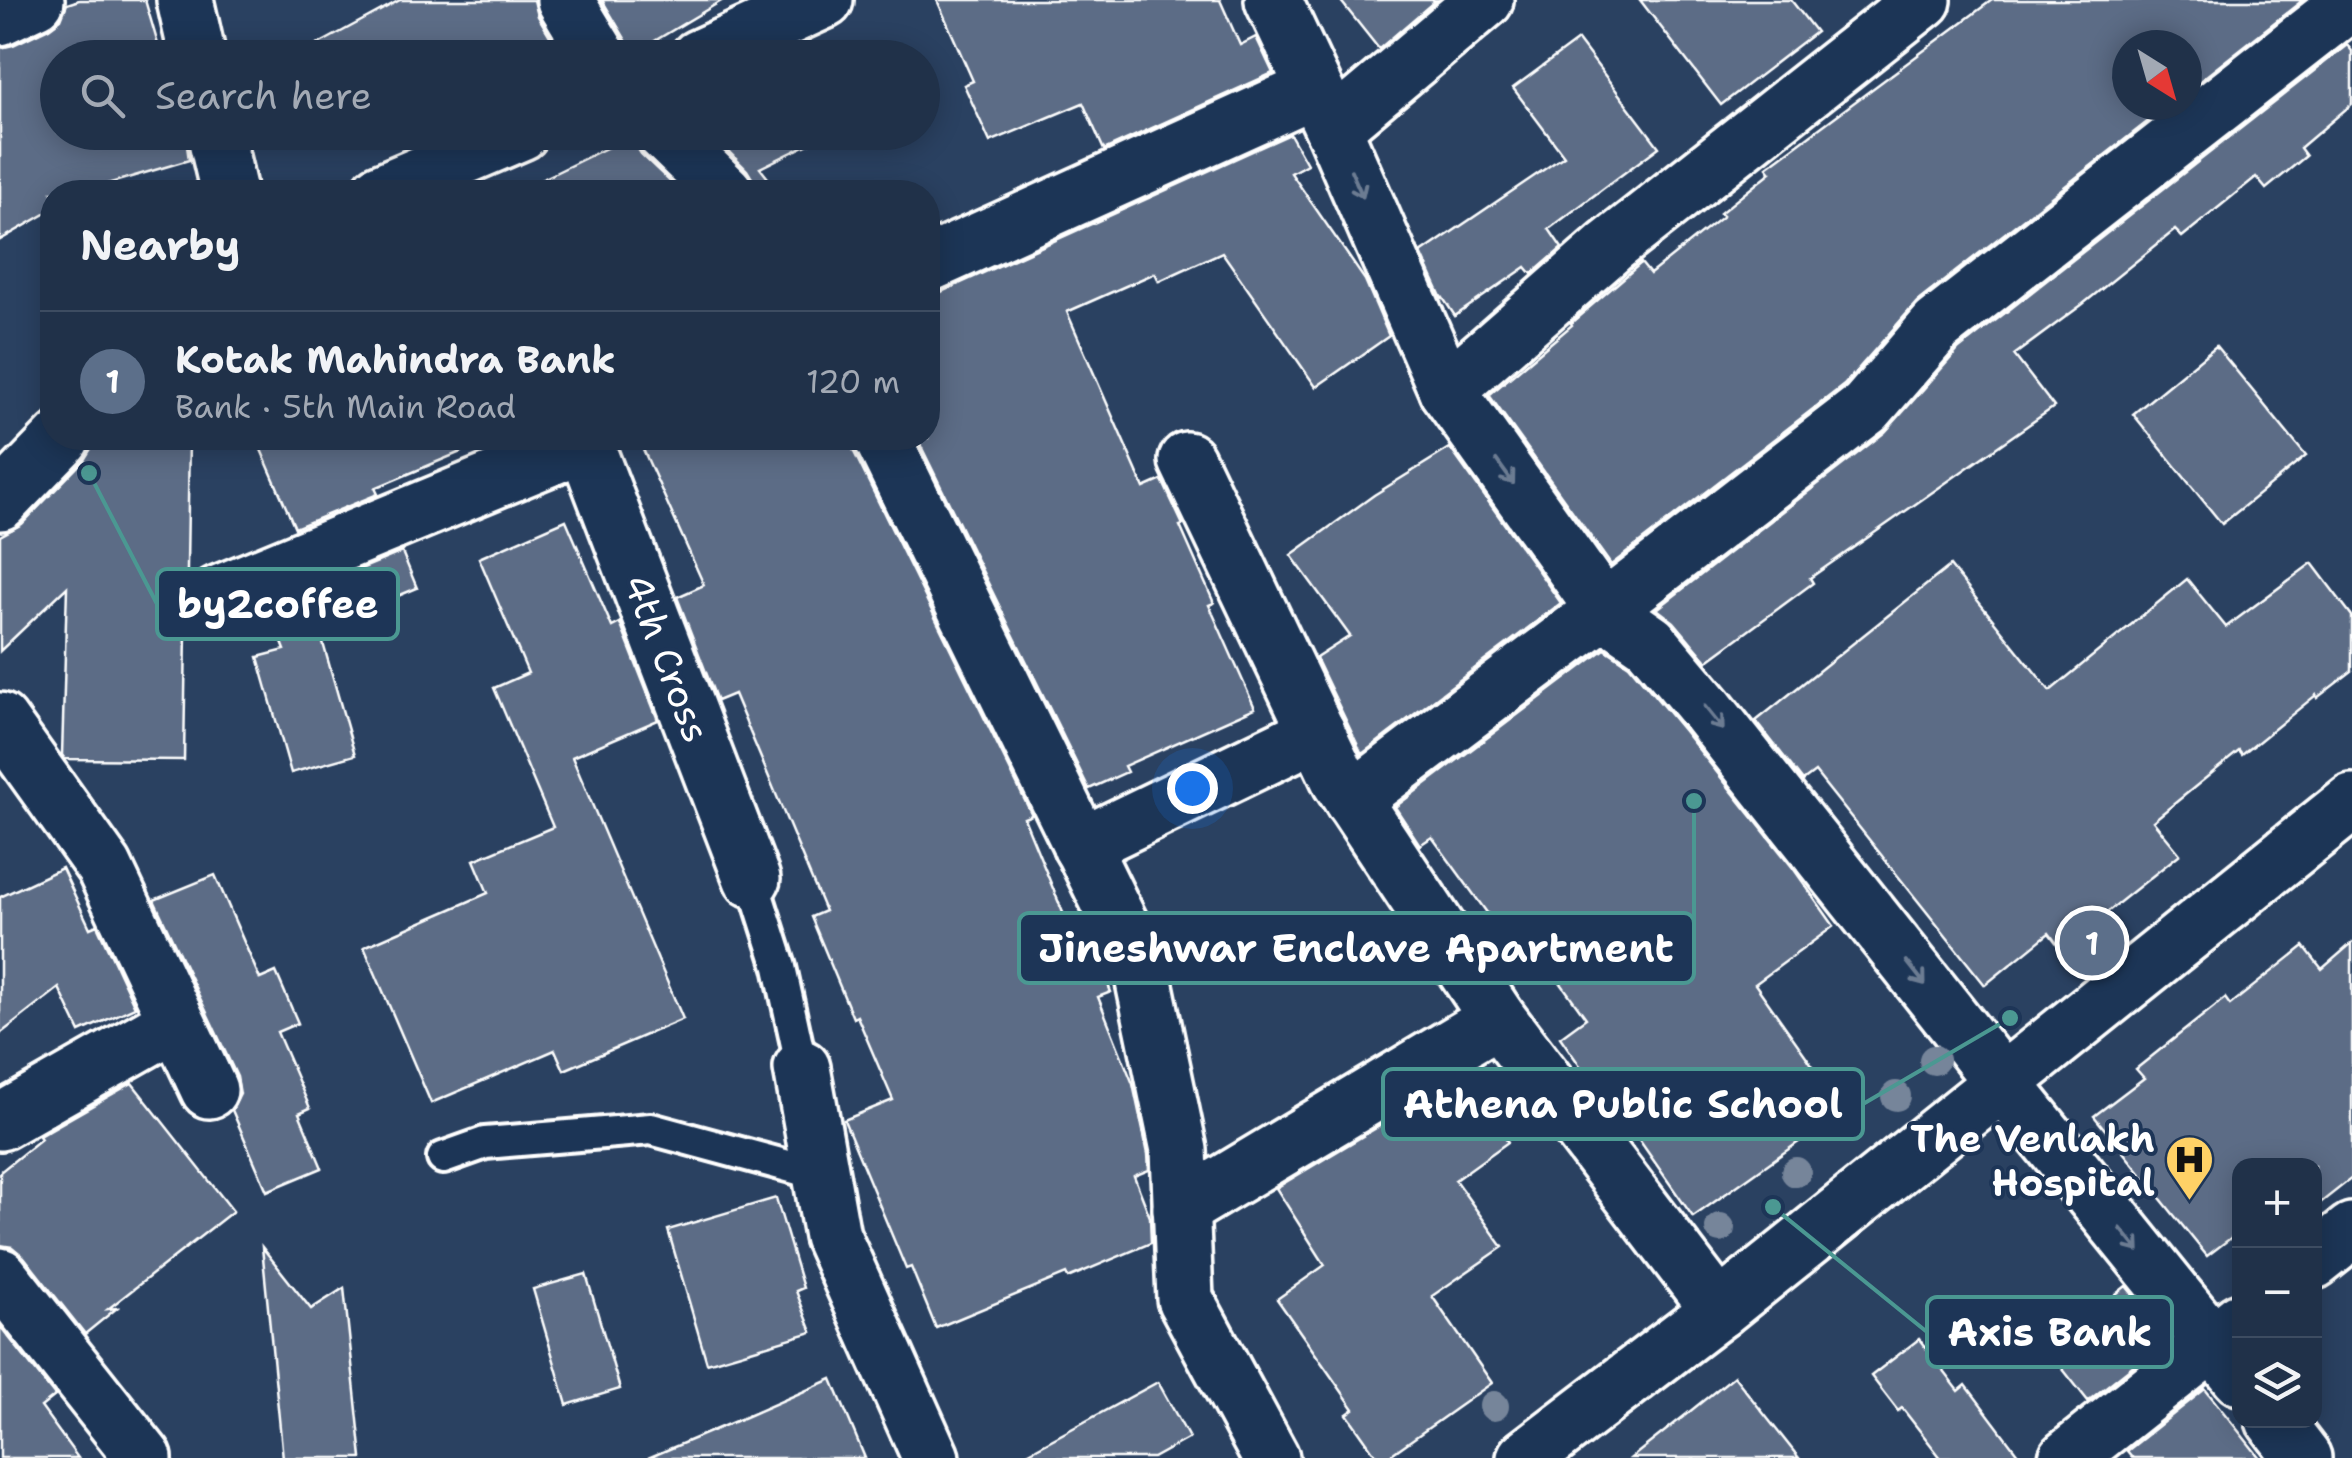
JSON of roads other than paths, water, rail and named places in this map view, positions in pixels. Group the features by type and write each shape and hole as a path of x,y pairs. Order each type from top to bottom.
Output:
{"street":[{"path":"0,18 36,0"},
{"path":"185,0 194,40"},
{"path":"564,0 589,40"},
{"path":"720,40 749,16 825,0"},
{"path":"1273,0 1447,390 1604,610 1650,642 1685,683 2002,1082 2230,1347 2067,1458"},
{"path":"940,259 1324,109 1485,0"},
{"path":"1447,390 1610,248 1923,0"},
{"path":"1352,800 1866,408 1937,326 2352,1"},
{"path":"219,150 226,180"},
{"path":"682,150 713,180"},
{"path":"422,180 495,159"},
{"path":"0,502 50,450"},
{"path":"218,594 560,450"},
{"name":"4th Cross","path":"588,450 752,879"},
{"path":"888,450 1141,967 1179,1150 1184,1298 1271,1458"},
{"path":"1187,460 1340,781 1498,1019 1719,1310"},
{"path":"0,721 104,867 208,1090"},
{"path":"1081,846 1317,732"},
{"path":"1525,1458 1719,1310 2352,802"},
{"path":"1181,1210 1498,1019"},
{"path":"0,1122 176,1022"},
{"path":"802,1068 832,1236 931,1458"},
{"path":"2322,1255 2352,1232"},
{"path":"0,1276 144,1458"},
{"path":"2280,1428 2304,1458"}],"lane":[{"path":"752,879 780,967 802,1068"},
{"path":"444,1158 486,1143 652,1129 822,1176"}],"place":[{"name":"by2coffee","path":"89,473"},
{"name":"Jineshwar Enclave Apartment","path":"1694,801"},
{"name":"Kotak Mahindra Bank","path":"2092,943"},
{"name":"Athena Public School","path":"2010,1018"},
{"name":"The Venlakh Hospital","path":"2190,1202"},
{"name":"Axis Bank","path":"1773,1207"}]}
